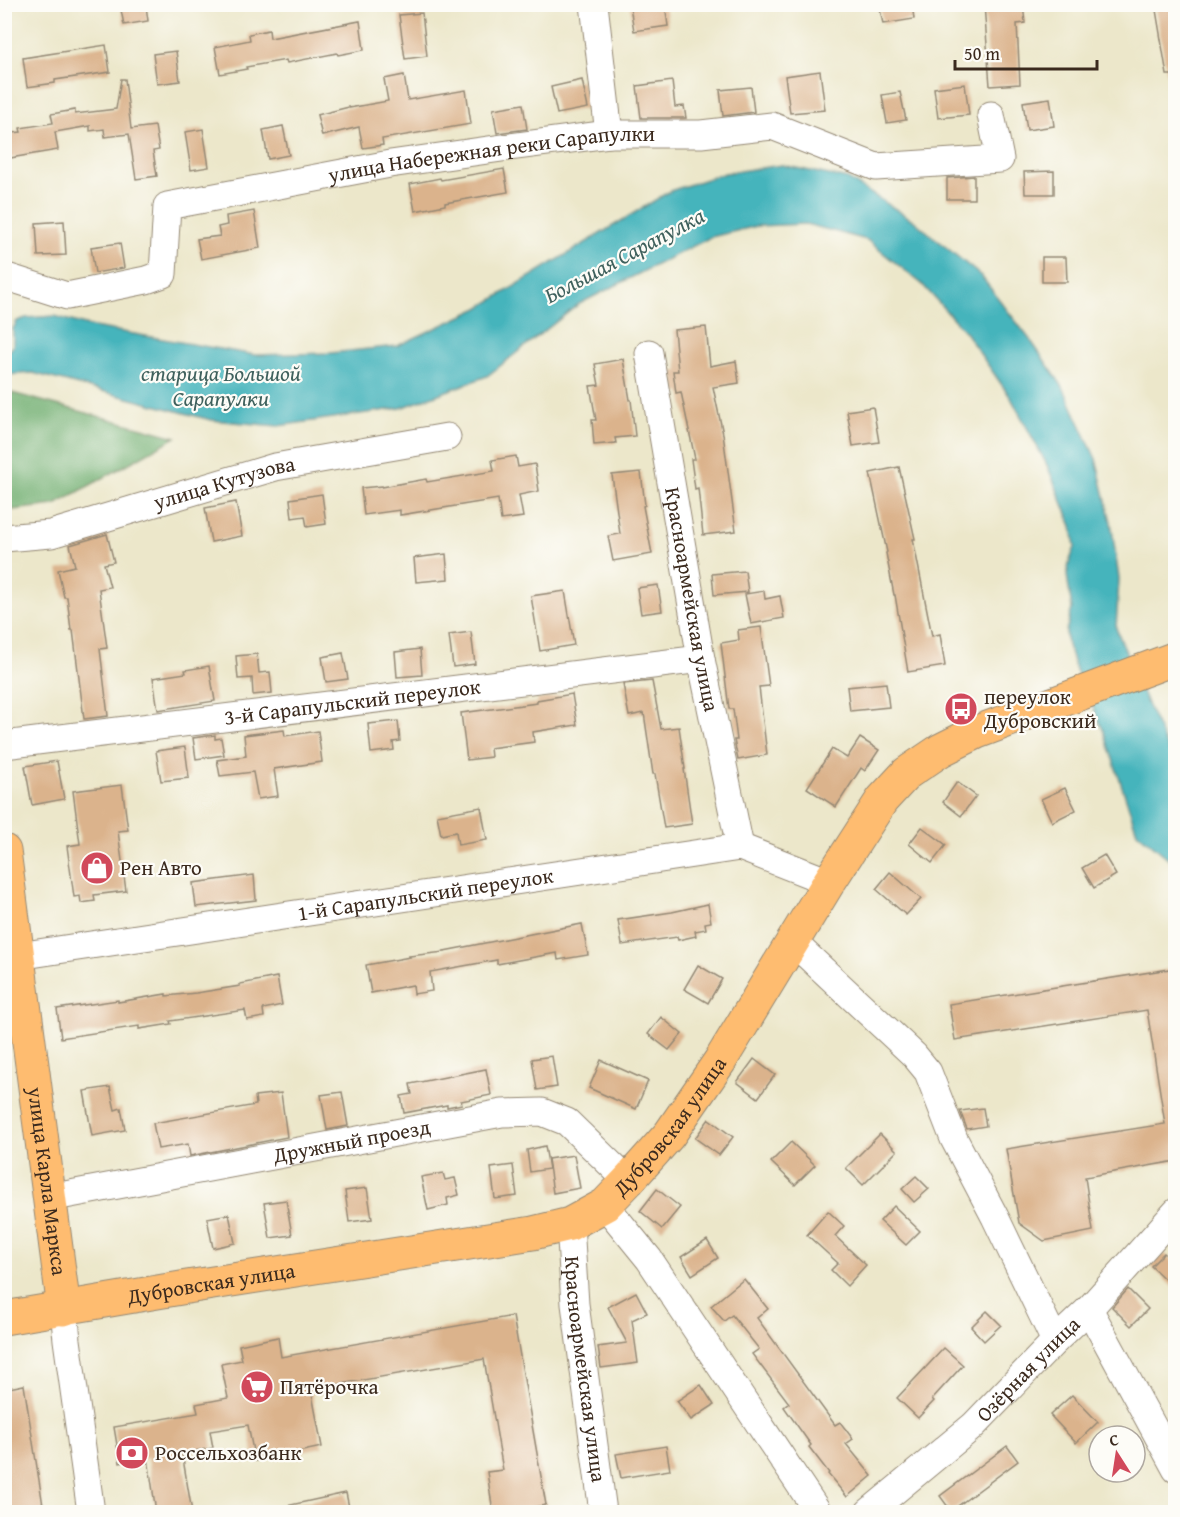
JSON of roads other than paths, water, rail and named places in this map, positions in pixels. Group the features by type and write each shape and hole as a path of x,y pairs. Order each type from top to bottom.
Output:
{"main road":[{"name":"Дубровская улица","path":"4,1318 533,1233 570,1224 605,1204 669,1136 714,1070 882,800 907,773 941,750 977,732 1172,659"},
{"name":"улица Карла Маркса","path":"4,851 64,1309"}],"street":[{"path":"594,4 609,134"},
{"name":"улица Набережная реки Сарапулки","path":"4,276 67,296 146,280 163,274 167,206 390,164 609,134 701,134 772,126 876,167 1000,159 991,115"},
{"name":"Красноармейская улица","path":"649,353 701,658 740,847"},
{"name":"улица Кутузова","path":"4,538 51,534 275,466 447,437"},
{"name":"3-й Сарапульский переулок","path":"4,745 701,658"},
{"path":"740,847 829,882"},
{"name":"1-й Сарапульский переулок","path":"18,956 740,847"},
{"path":"793,942 914,1054 928,1072 954,1139 995,1216 1055,1341"},
{"name":"Дружный проезд","path":"50,1198 502,1113 542,1112 567,1122 628,1181"},
{"path":"605,1204 649,1259 818,1512"},
{"name":"Озёрная улица","path":"869,1512 973,1426 1089,1309 1176,1212"},
{"name":"Красноармейская улица","path":"570,1224 575,1304 603,1512"},
{"name":"улица Карла Маркса","path":"64,1309 91,1512"},
{"path":"1089,1309 1176,1469"}],"water":[{"name":"старица Большой Сарапулки","path":"782,165 848,179 913,220 981,276 1063,387 1096,459 1111,522 1119,579 1116,628 1176,769 1175,864 1137,832 1104,732 1075,668 1066,639 1066,631 1072,609 1067,575 1075,547 1072,526 1047,465 1011,398 965,332 922,284 867,240 806,224 757,226 711,237 579,304 487,376 401,408 278,426 211,420 33,373 5,375 5,351 10,350 13,346 13,329 17,321 26,318 55,316 88,326 255,355 331,353 397,346 479,308 670,191 725,173"}],"place":[{"name":"переулок Дубровский","path":"961,709"},
{"name":"Рен Авто","path":"97,868"},
{"name":"Пятёрочка","path":"257,1387"},
{"name":"Россельхозбанк","path":"132,1453"}],"water label":[{"name":"Большая Сарапулка","path":"624,255"}]}
